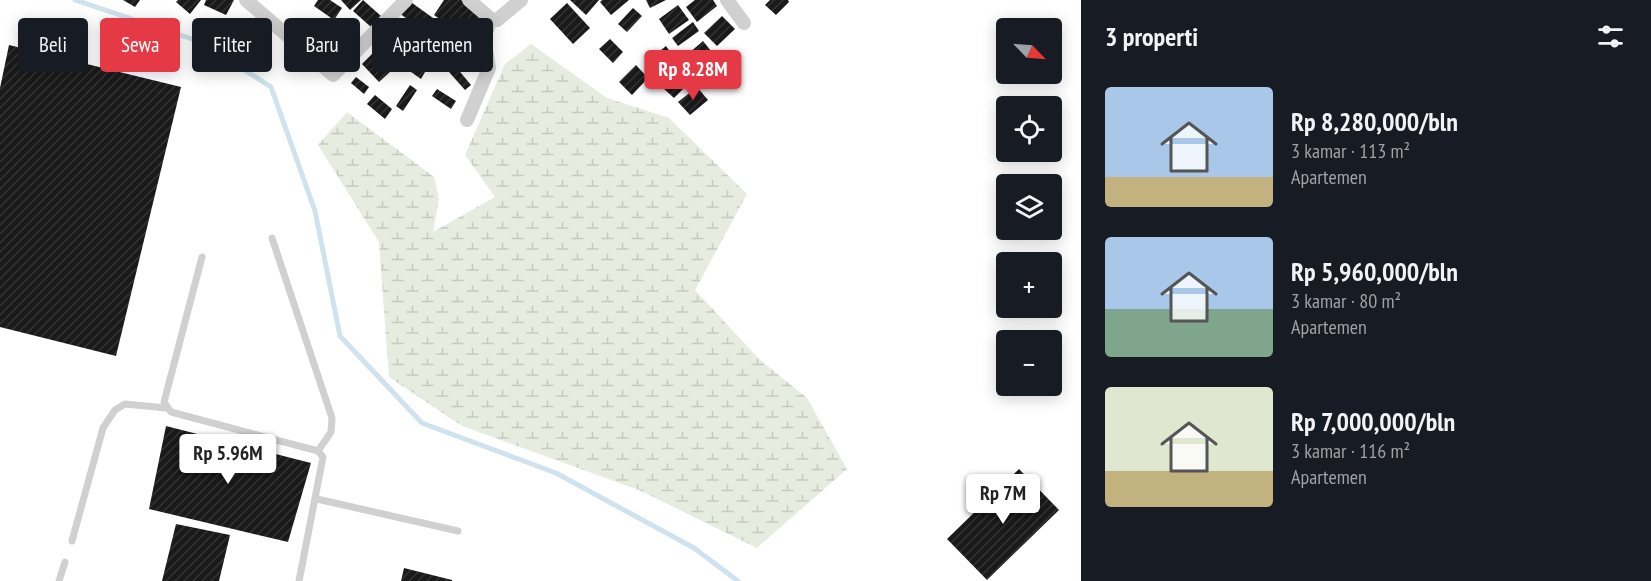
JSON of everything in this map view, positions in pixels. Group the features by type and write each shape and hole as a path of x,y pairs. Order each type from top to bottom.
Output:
{"street":[{"path":"246,0 333,75 406,0"},
{"path":"469,0 496,19"},
{"path":"467,120 489,68 484,38 496,19 521,0"},
{"path":"727,0 744,23"}],"lane":[{"path":"272,238 332,418 331,432 318,452"},
{"path":"202,257 164,402 166,408 171,412 318,452 323,457 317,499 298,581"},
{"path":"72,542 103,428 115,410 125,404 166,408"},
{"path":"317,499 458,531"},
{"path":"59,581 65,562"}],"green space":[{"path":"531,44 607,98 669,118 747,194 695,290 759,359 807,398 847,469 757,548 639,490 462,426 389,377 379,242 318,145 347,112 434,177 439,199 433,232 495,197 465,155 505,64"}],"building":[{"path":"123,0 140,0 135,7"},
{"path":"178,0 201,0 190,14 176,2"},
{"path":"206,0 234,0 226,15 204,5"},
{"path":"318,0 330,0 342,8 335,18 331,18 314,6"},
{"path":"341,0 361,0 350,10"},
{"path":"363,0 381,16 372,18 371,27 353,11"},
{"path":"408,0 433,18 406,18 399,13"},
{"path":"444,0 461,0 483,16 482,18 438,18 434,15"},
{"path":"570,0 599,0 586,15"},
{"path":"602,0 629,0 611,15 600,2"},
{"path":"646,0 666,0 650,8"},
{"path":"695,0 713,0 717,6 697,22 686,7"},
{"path":"770,0 788,0 789,2 776,15 765,5"},
{"path":"567,3 590,28 573,44 550,19"},
{"path":"678,5 689,20 669,34 659,19"},
{"path":"633,8 642,16 627,32 618,24"},
{"path":"722,16 735,29 717,46 704,33"},
{"path":"693,22 699,31 678,46 672,38"},
{"path":"610,39 623,52 613,63 599,49"},
{"path":"703,41 711,51 696,64 688,54"},
{"path":"9,45 18,47 18,72 88,72 88,64 100,67 100,72 120,72 181,87 116,356 0,327 0,88"},
{"path":"666,46 680,66 664,78 650,59"},
{"path":"372,54 372,72 390,72 379,82 362,64"},
{"path":"636,65 648,78 632,95 619,82"},
{"path":"411,72 425,72 421,79"},
{"path":"449,72 460,72 471,85 465,90"},
{"path":"676,73 688,84 674,98 663,88"},
{"path":"356,77 369,87 364,94 351,83"},
{"path":"410,85 417,90 403,111 396,106"},
{"path":"697,87 708,100 690,115 678,102"},
{"path":"437,89 456,101 451,109 432,96"},
{"path":"375,95 392,109 385,119 367,104"},
{"path":"166,426 311,463 288,542 149,509"},
{"path":"1019,469 1059,510 987,580 947,539"},
{"path":"176,524 230,535 219,581 162,581"},
{"path":"404,568 452,580 452,581 401,581"}],"waterway":[{"path":"75,0 201,42 271,87 315,211 340,336 422,423 556,473 694,548 738,581"}]}
